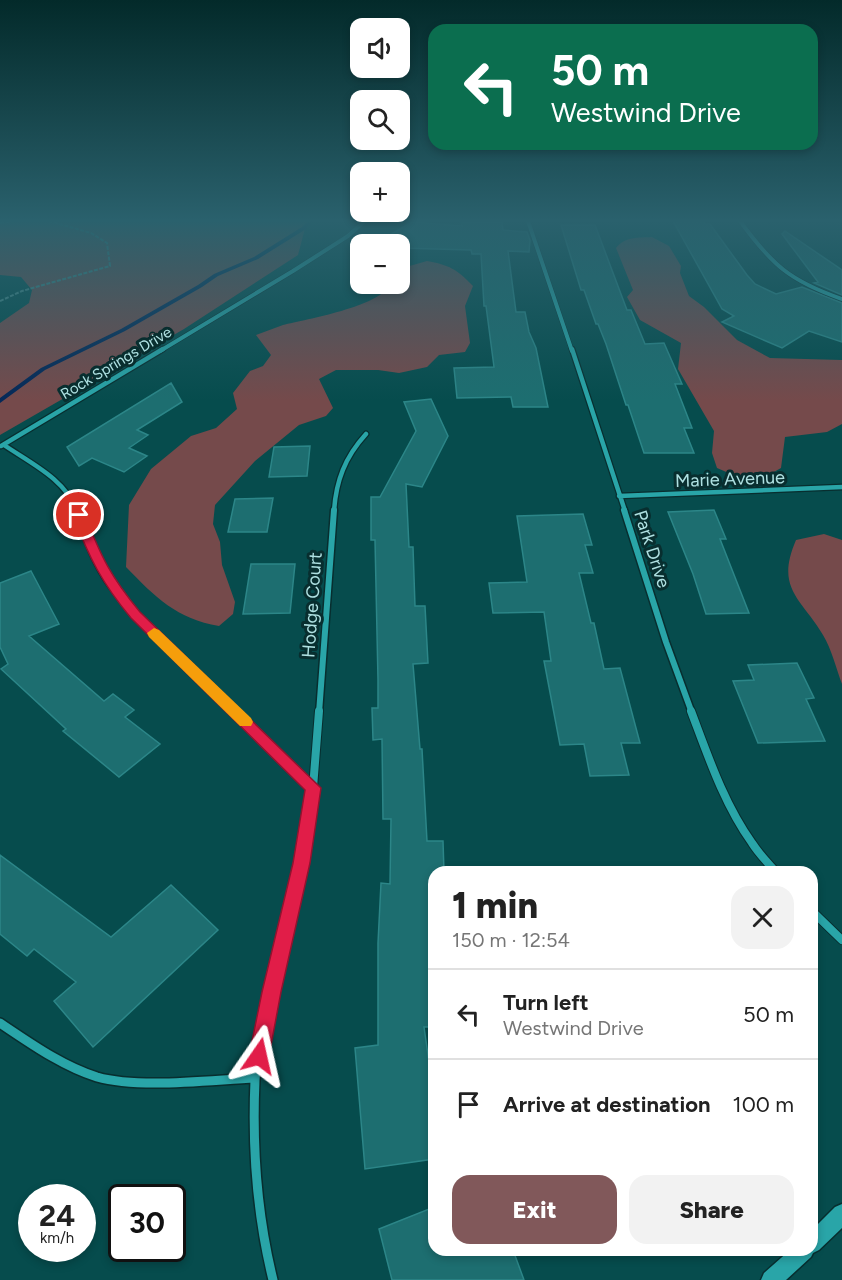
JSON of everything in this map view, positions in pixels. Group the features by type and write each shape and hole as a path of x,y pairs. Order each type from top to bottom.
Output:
{"street":[{"name":"Rock Springs Drive","path":"2,446 277,281"},
{"name":"Park Drive","path":"549,281 586,390 666,642 709,759 736,817 752,844 771,866"},
{"path":"796,281 842,300"},
{"name":"Hodge Court","path":"273,1280 267,1256 255,1169 255,1078 271,992 302,863 313,788 335,496 340,468 346,457 366,434"},
{"path":"2,446 56,480 71,496 93,555 110,584 129,607 313,788"},
{"name":"Marie Avenue","path":"619,496 842,487"},
{"path":"818,917 842,940"},
{"path":"0,1023 43,1053 98,1077 149,1083 255,1078"},
{"path":"818,1237 842,1214"},
{"path":"771,1280 797,1256"}],"path":[{"path":"0,302 22,291 58,281"}],"shaded area":[{"path":"24,281 258,281 184,329 0,435 0,323 29,303 32,290"},
{"path":"410,281 468,281 473,286 465,306 470,343 465,352 439,355 427,367 399,373 378,370 336,370 319,379 333,408 326,416 299,425 255,461 215,505 213,524 220,542 222,565 235,602 233,614 219,626 191,618 168,605 126,567 129,505 151,469 191,436 216,428 237,409 233,393 250,371 263,366 271,355 256,335 283,325 342,311 381,294 410,294"},
{"path":"629,281 683,281 689,296 704,307 737,340 770,358 842,360 842,424 827,432 785,437 781,468 765,475 742,477 717,468 712,453 714,431 678,369 681,343 640,320 627,297 633,290"},
{"path":"824,534 842,540 842,684 826,641 793,592 788,570 796,540"}],"building":[{"path":"483,281 512,281 516,312 525,312 529,332 536,348 548,407 513,407 511,397 457,398 454,368 494,367 486,306 484,306"},
{"path":"578,281 616,281 627,310 631,310 645,344 664,343 682,384 675,384 692,428 684,428 694,453 644,453 606,344 584,290 581,290"},
{"path":"706,281 752,281 776,294 802,287 842,303 842,342 809,331 782,348 722,322 734,316 722,309"},
{"path":"842,281 842,295 814,283"},
{"path":"171,383 182,402 137,430 148,435 129,448 147,456 124,472 92,458 79,466 67,447"},
{"path":"431,399 448,436 422,487 406,484 409,547 413,547 415,606 425,606 428,663 413,664 420,749 422,749 427,841 443,841 444,866 428,866 428,1027 424,1027 428,1055 428,1160 365,1169 355,1048 378,1045 378,943 381,883 390,884 391,819 383,819 382,739 373,740 372,708 378,708 378,680 375,540 371,540 371,497 380,497 416,431 404,402"},
{"path":"310,446 307,476 269,477 274,447"},
{"path":"273,498 267,532 228,532 235,499"},
{"path":"714,510 726,539 720,539 749,613 706,614 668,512"},
{"path":"583,514 592,545 585,545 593,573 579,573 591,623 594,623 604,669 620,668 640,743 621,743 629,775 590,776 584,744 560,745 544,661 551,661 544,612 493,613 489,583 527,582 517,516"},
{"path":"251,564 295,564 290,613 243,614"},
{"path":"31,571 59,624 29,636 104,701 113,694 134,710 125,717 160,744 119,777 63,731 66,729 1,669 8,664 0,647 0,583"},
{"path":"797,663 814,698 806,699 825,741 758,743 733,681 754,680 748,665"},
{"path":"0,855 111,937 171,885 218,930 93,1047 54,1001 76,982 34,949 27,956 0,934"},
{"path":"428,1209 428,1256 515,1256 524,1280 392,1280 379,1229"}],"waterway":[{"path":"0,401 43,369 123,330 208,281"}],"slow traffic":[{"path":"154,633 246,722"}],"route":[{"path":"79,515 93,555 110,584 136,615 313,788 302,863 271,992 259,1056"}]}
